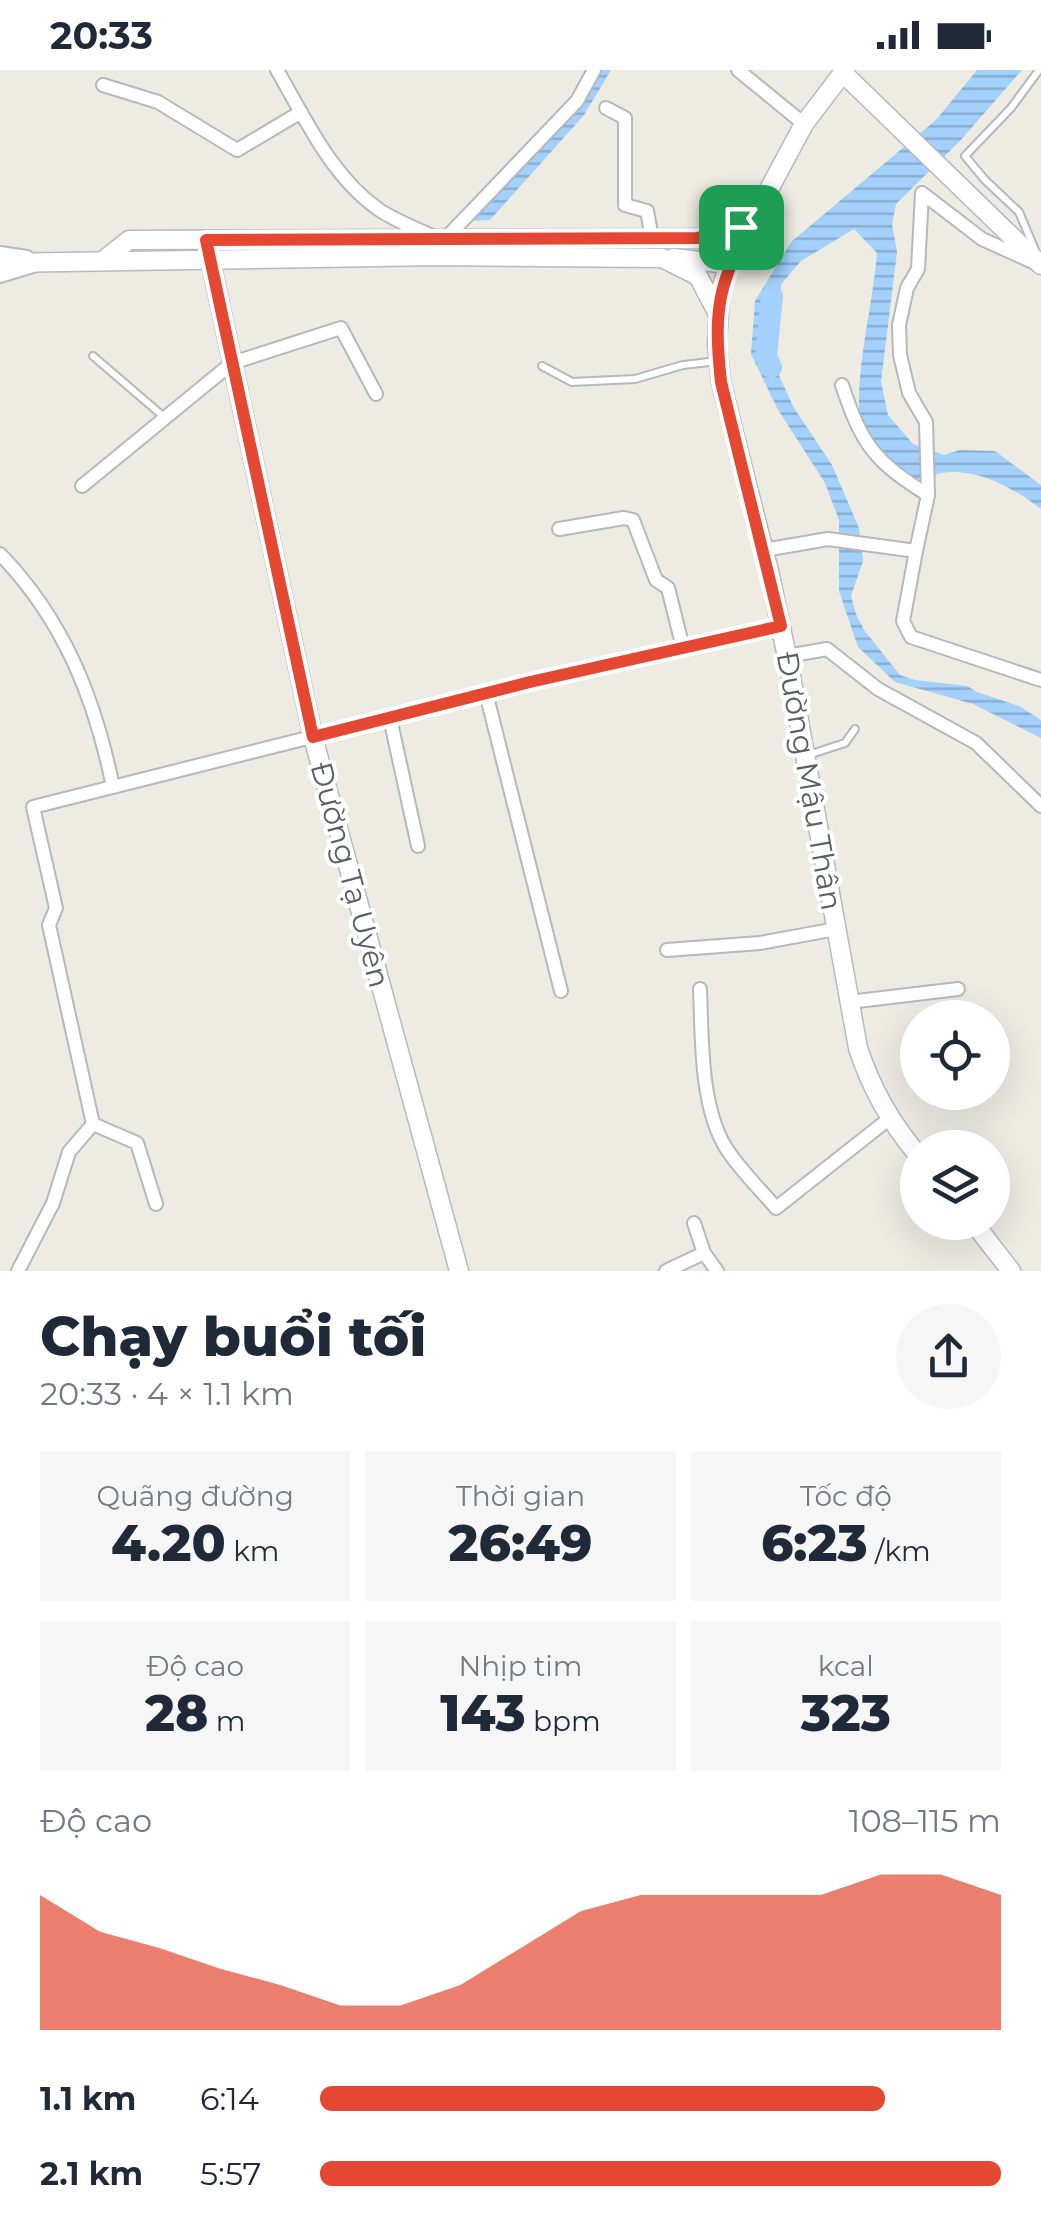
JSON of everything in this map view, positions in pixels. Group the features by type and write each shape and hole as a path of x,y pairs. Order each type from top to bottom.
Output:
{"main road":[{"path":"844,71 866,97 1041,265"},
{"name":"Đường Mậu Thân","path":"844,71 804,124 729,264 717,313 718,361 781,626 858,1048 870,1083 900,1131"},
{"path":"0,263 441,238 702,237 741,227 755,218"},
{"path":"702,237 729,264"},
{"path":"657,238 662,258 698,276 717,313"},
{"path":"104,260 128,240 208,250 662,258 729,264"},
{"name":"Đường Tạ Uyên","path":"208,250 313,737 459,1271"},
{"path":"987,1240 1011,1271"}],"street":[{"path":"277,70 339,171 377,209 441,238 577,101 594,70"},
{"path":"738,70 804,124"},
{"path":"104,85 158,102 238,150 301,112"},
{"path":"606,108 625,118 625,205 647,210 657,238"},
{"path":"1041,265 982,239 922,193 918,269 907,288 899,325 908,393 926,422 928,495 903,620 911,637 1041,680"},
{"path":"0,252 42,262"},
{"path":"0,276 42,262"},
{"path":"82,486 232,364 341,328 376,394"},
{"path":"842,385 867,446 890,470 928,495"},
{"path":"559,528 633,520 656,580 668,588 683,648"},
{"path":"764,550 828,539 916,551"},
{"path":"0,554 42,605 78,667 90,695 113,787"},
{"path":"93,1124 49,925 56,908 32,808 486,693 781,626"},
{"path":"787,656 828,649 878,689 976,743 1041,806"},
{"path":"486,693 562,991"},
{"path":"390,718 418,846"},
{"path":"667,950 760,943 836,930"},
{"path":"700,989 704,1065 715,1124 726,1149 776,1208 890,1118"},
{"path":"850,1002 958,989"},
{"path":"93,1124 136,1143 156,1204"},
{"path":"18,1271 53,1204 70,1152 93,1124"},
{"path":"694,1223 704,1253 717,1271"},
{"path":"666,1271 704,1253"}],"lane":[{"path":"1039,70 1011,108 966,156 1019,212 1041,265"},
{"path":"93,356 165,418"},
{"path":"542,366 572,382 635,378 683,364 718,361"},
{"path":"807,756 845,743 855,729"}],"water":[{"path":"597,70 611,70 584,115 490,220 469,221 564,121"},
{"path":"977,70 1022,70 960,141 896,204 892,224 897,252 881,382 888,415 913,444 944,455 960,450 995,451 1041,485 1041,509 982,476 955,472 924,479 911,476 872,439 861,417 859,389 877,253 854,229 801,261 782,283 766,335 772,360 794,408 832,465 859,528 863,561 851,596 864,630 900,675 967,686 1019,706 1041,720 1041,738 973,704 895,682 858,647 839,591 839,520 825,483 777,408 751,354 755,301 791,242 936,120"}],"waterway":[{"path":"771,367 766,357 772,296"}],"route":[{"path":"755,218 729,264 720,293 716,344 721,382 781,626 530,682 313,737 206,240 697,238 741,227 755,218"}]}
